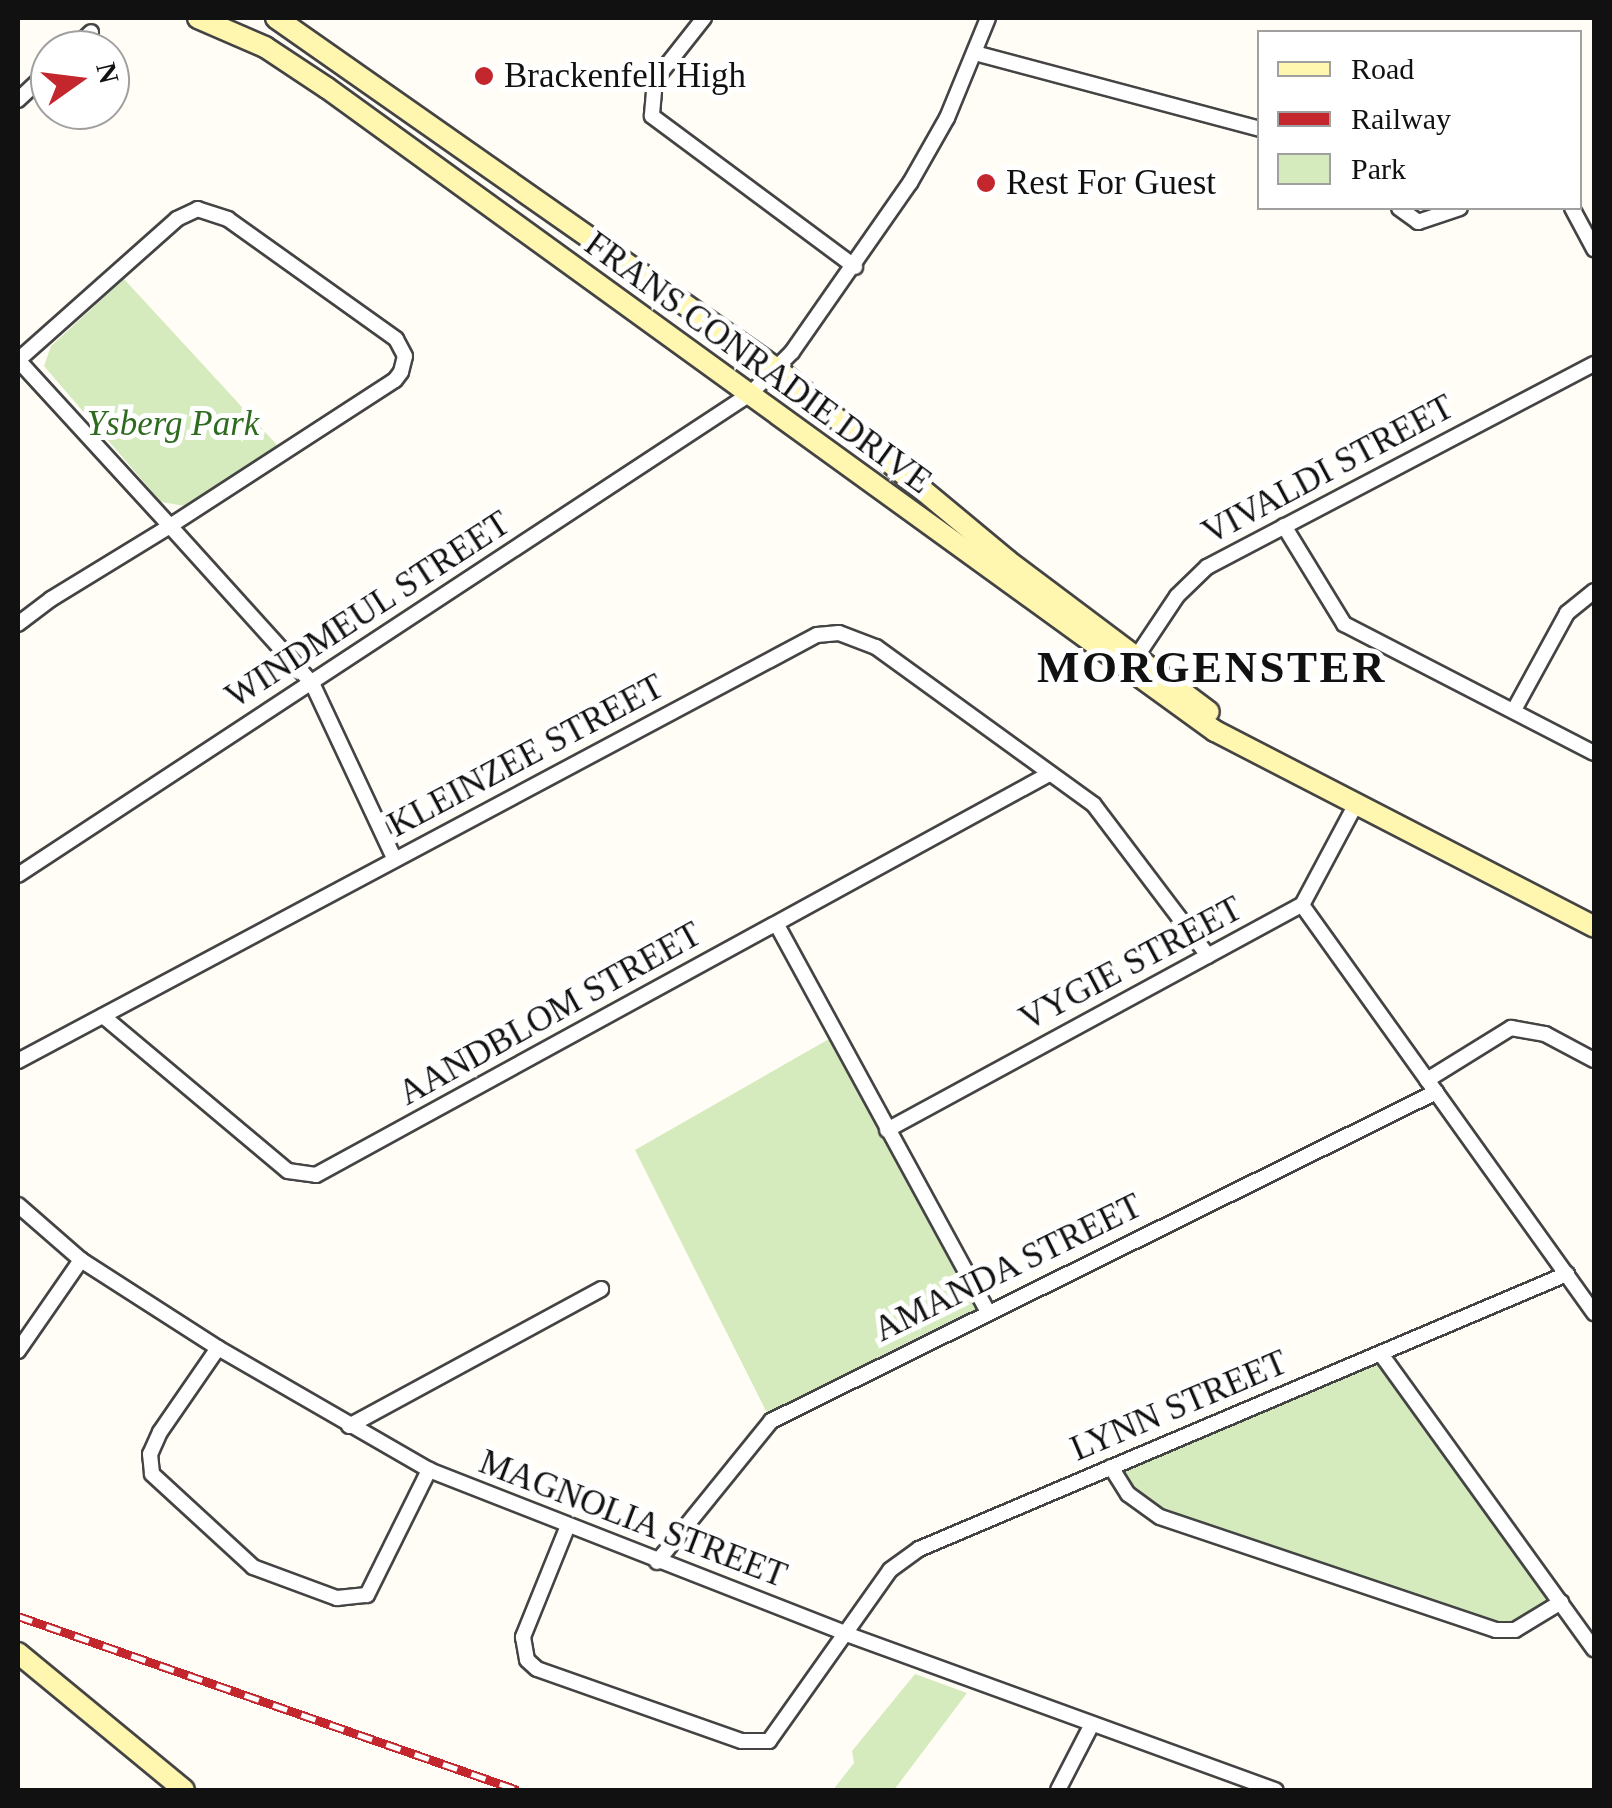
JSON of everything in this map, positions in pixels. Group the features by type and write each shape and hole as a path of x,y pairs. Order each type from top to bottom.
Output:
{"street":[{"name":"FRANS CONRADIE DRIVE","path":"198,18 265,47 327,88 750,394 1133,663"},
{"name":"FRANS CONRADIE DRIVE","path":"276,18 778,369 1215,731 1594,927"},
{"path":"704,18 655,80 652,116 855,267"},
{"name":"WINDMEUL STREET","path":"18,875 750,394 778,369 855,267 947,118 988,18"},
{"path":"975,53 1257,127"},
{"path":"18,624 170,526 395,380 404,364 403,347 228,219 198,210 177,219 18,360 170,526 312,683 395,860"},
{"path":"1403,210 1418,222 1454,210"},
{"path":"1573,210 1594,249"},
{"name":"VIVALDI STREET","path":"1133,663 1193,578 1284,526 1594,364"},
{"path":"1284,526 1344,624 1594,753"},
{"path":"1514,710 1567,613 1594,590"},
{"name":"KLEINZEE STREET","path":"18,1062 817,635 864,639 1108,818 1208,956"},
{"name":"AANDBLOM STREET","path":"104,1016 288,1171 316,1175 1049,774"},
{"path":"1356,804 1302,905 1594,1313"},
{"name":"VYGIE STREET","path":"888,1130 1302,905"},
{"path":"777,925 986,1310"},
{"name":"AMANDA STREET","path":"657,1562 771,1420 1431,1086 1511,1028 1545,1034 1594,1060"},
{"name":"MAGNOLIA STREET","path":"18,1205 81,1260 218,1348 429,1470 567,1528 849,1636 1276,1790"},
{"path":"18,1351 81,1260"},
{"name":"LYNN STREET","path":"567,1528 523,1637 537,1669 758,1743 778,1735 902,1558 1566,1274"},
{"path":"349,1426 601,1289"},
{"path":"218,1348 160,1432 150,1454 152,1474 253,1567 337,1598 366,1596 429,1470"},
{"path":"1381,1354 1594,1648"},
{"path":"1111,1467 1128,1494 1160,1518 1496,1630 1515,1630 1561,1602"},
{"path":"18,1653 184,1790"},
{"path":"1058,1790 1091,1726"}],"green space":[{"name":"Ysberg Park","path":"124,279 278,446 185,506 161,502 44,366 51,346"},
{"path":"836,1035 987,1310 771,1421 635,1150"},
{"path":"1381,1354 1556,1596 1516,1628 1158,1515 1131,1495 1115,1465"},
{"path":"915,1674 967,1693 894,1790 833,1790 854,1763 852,1751"}],"railway":[{"path":"18,1616 518,1790"}],"place":[{"name":"Brackenfell High","path":"484,76"},
{"name":"Rest For Guest","path":"986,183"}],"district":[{"name":"MORGENSTER","path":"1212,668"}]}
